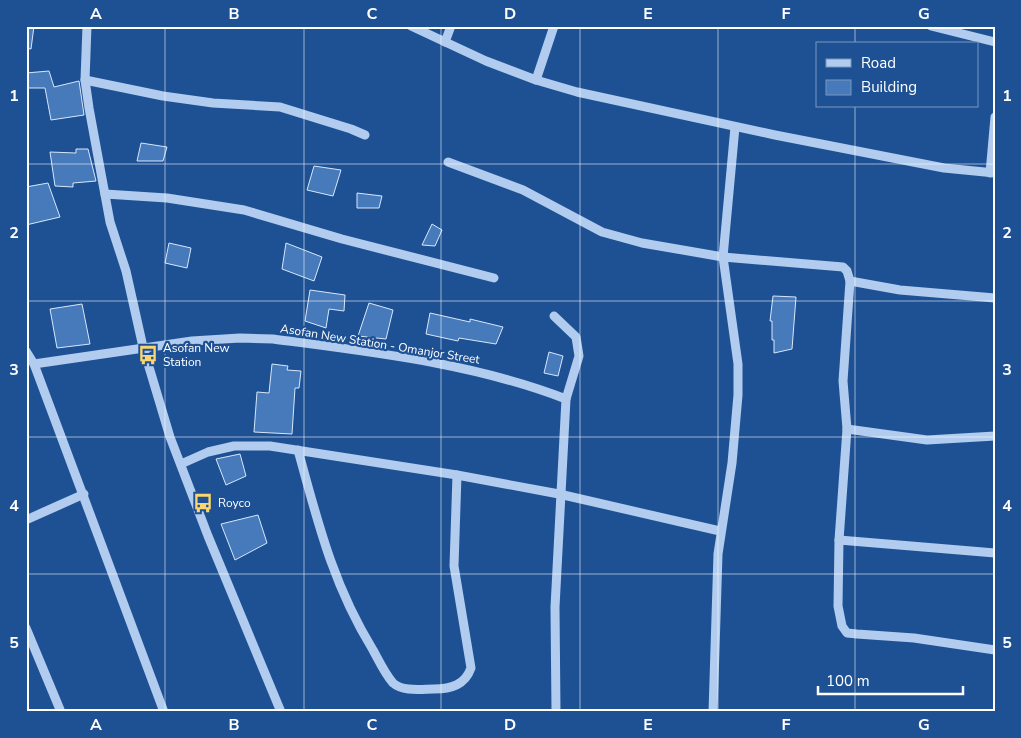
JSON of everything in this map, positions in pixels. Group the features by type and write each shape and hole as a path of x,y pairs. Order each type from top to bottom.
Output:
{"street":[{"path":"87,26 85,80 110,222 126,271 143,347 170,437 208,536 281,712"},
{"path":"411,26 536,80 577,92 735,127 944,168 993,173 995,117"},
{"path":"445,42 451,26"},
{"path":"536,80 554,26"},
{"path":"931,26 995,42"},
{"path":"85,80 163,96 280,107 351,128 365,135"},
{"path":"713,712 715,595 720,531 732,462 738,395 738,364 723,257 735,127"},
{"path":"448,162 523,190 602,232 664,249 723,257 843,267 847,271 850,281 843,380 847,429 839,540 838,606 842,626 847,632 914,638 995,650"},
{"path":"105,194 167,198 244,210 390,252 494,278"},
{"path":"850,281 900,290 995,298"},
{"path":"554,316 576,337 578,356 566,399 559,494 555,607 556,712"},
{"name":"Asofan New Station - Omanjor Street","path":"34,364 114,354 143,347 240,338 273,339 467,370 533,386 566,399"},
{"path":"26,351 34,364 84,494 164,712"},
{"path":"847,429 927,440 995,436"},
{"path":"181,464 208,452 234,446 252,445 298,450 457,475 559,494 720,531"},
{"path":"298,450 329,562 348,605 394,684 408,688 437,689 458,685 464,681 471,668 454,566 457,475"},
{"path":"26,520 84,494"},
{"path":"839,540 995,553"},
{"path":"26,628 61,712"}],"building":[{"path":"26,26 34,26 31,49 26,48"},
{"path":"49,71 54,87 79,81 84,115 51,120 45,88 26,88 26,73"},
{"path":"141,143 167,147 163,161 137,161"},
{"path":"76,149 88,149 96,181 73,183 73,187 55,186 50,152 76,153"},
{"path":"314,166 341,170 333,196 307,190"},
{"path":"48,183 60,217 26,225 26,187"},
{"path":"357,193 382,196 379,208 357,208"},
{"path":"432,224 442,230 435,246 422,245"},
{"path":"169,243 191,248 187,268 165,263"},
{"path":"286,243 322,257 314,281 282,269"},
{"path":"310,290 345,295 344,311 329,309 326,328 305,321"},
{"path":"773,296 796,297 792,349 774,353 772,321 770,321"},
{"path":"369,303 393,310 386,339 358,336"},
{"path":"82,304 90,344 57,348 50,309"},
{"path":"430,313 470,322 470,319 503,327 496,344 459,338 458,341 426,334"},
{"path":"549,352 563,356 558,376 544,373"},
{"path":"272,364 288,366 287,370 301,371 299,388 295,388 292,434 254,432 257,392 269,393"},
{"path":"240,454 246,476 226,485 216,459"},
{"path":"258,515 267,543 235,560 221,524"}],"place":[{"name":"Asofan New Station","path":"148,355"},
{"name":"Royco","path":"203,503"}]}
